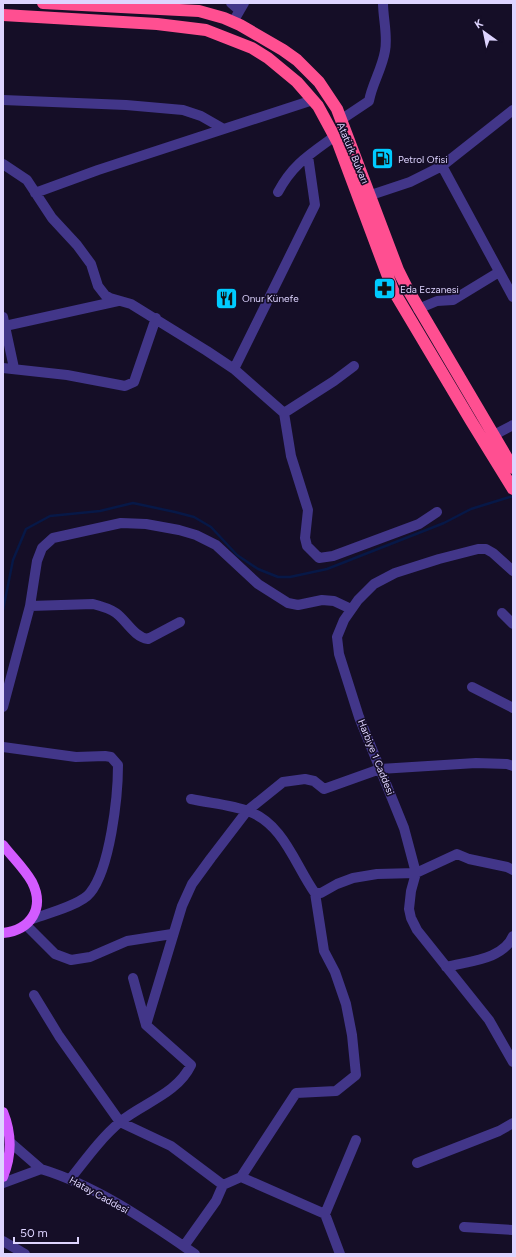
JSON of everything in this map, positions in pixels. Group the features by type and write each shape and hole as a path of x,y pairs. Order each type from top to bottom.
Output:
{"highway":[{"name":"Atatürk Bulvarı","path":"43,3 186,9 210,13 233,22 268,40 297,60 326,91 342,119 393,290 507,466"},
{"name":"Atatürk Bulvarı","path":"3,15 157,24 206,30 242,44 268,58 297,82 313,100 335,136 364,190 398,270 418,309 494,435 507,466 513,489"}],"main road":[{"path":"3,845 32,883 36,903 29,922 13,932 3,933"},
{"path":"3,1112 7,1121 11,1143 3,1177"}],"street":[{"path":"231,3 242,7 233,22"},
{"path":"342,119 369,101 371,89 381,71 386,49 383,3"},
{"path":"3,100 126,105 183,110 200,116 222,128"},
{"path":"35,193 222,128 313,100"},
{"path":"364,190 410,182 442,166 513,110"},
{"path":"278,192 289,173 308,156 335,136"},
{"path":"234,370 315,205 308,156"},
{"path":"3,164 27,180 52,218 92,264 98,286 105,296 131,304 156,318 234,370 284,413 291,456 308,510 305,538 307,546 319,558 333,556 419,524 437,512"},
{"path":"442,166 513,297"},
{"path":"418,309 437,301 453,300 500,272"},
{"path":"14,368 4,321 121,301"},
{"path":"3,368 67,375 96,379 119,385 129,385 134,382 156,318"},
{"path":"284,413 334,381 354,366"},
{"path":"494,435 513,426"},
{"path":"3,707 30,606 37,561 42,548 53,538 121,523 146,524 196,535 216,545 258,584 288,604 298,605 322,600 334,601 351,609"},
{"name":"Harbiye 1 Caddesi","path":"513,571 493,553 486,549 465,552 413,567 383,578 366,592 351,609 339,630 337,645 359,717 404,828 416,873 410,900 411,918 417,930 489,1020 513,1062"},
{"path":"30,606 92,604 102,606 117,614 140,636 148,639 180,622"},
{"path":"502,613 513,624"},
{"path":"472,687 513,708"},
{"path":"3,747 76,757 105,756 111,757 118,765 115,810 104,866 99,879 90,894 64,909 29,922 55,954 71,960 90,958 127,942 172,934"},
{"path":"146,1025 166,961 172,934 192,884 247,811 283,782 304,779 314,781 324,790 380,769 476,763 513,766"},
{"path":"184,1246 216,1201 223,1185 241,1177 296,1093 336,1091 356,1074 352,1035 346,1004 335,972 324,951 315,893 281,836 258,816 247,811 191,799"},
{"path":"315,893 321,893 337,884 353,878 377,874 416,873 457,854 513,870"},
{"path":"446,967 495,955 510,944 513,936"},
{"path":"71,1178 86,1158 120,1122 155,1101 185,1076 191,1065 146,1025 133,978"},
{"path":"34,995 59,1036 120,1122 171,1146 223,1185"},
{"path":"417,1163 500,1131 513,1124"},
{"path":"340,1254 325,1214 356,1140"},
{"name":"Hatay Caddesi","path":"11,1143 41,1169 71,1178 127,1210 195,1254"},
{"path":"3,1183 41,1169"},
{"path":"241,1177 325,1214"},
{"path":"464,1227 513,1230"},
{"path":"3,1241 25,1254"}],"waterway":[{"path":"3,610 13,560 26,529 50,516 100,511 133,503 175,512 194,517 211,527 237,555 258,569 278,577 290,577 327,569 444,523 471,509 513,496"}],"place":[{"name":"Petrol Ofisi","path":"382,159"},
{"name":"Eda Eczanesi","path":"385,289"},
{"name":"Onur Künefe","path":"227,298"}]}
